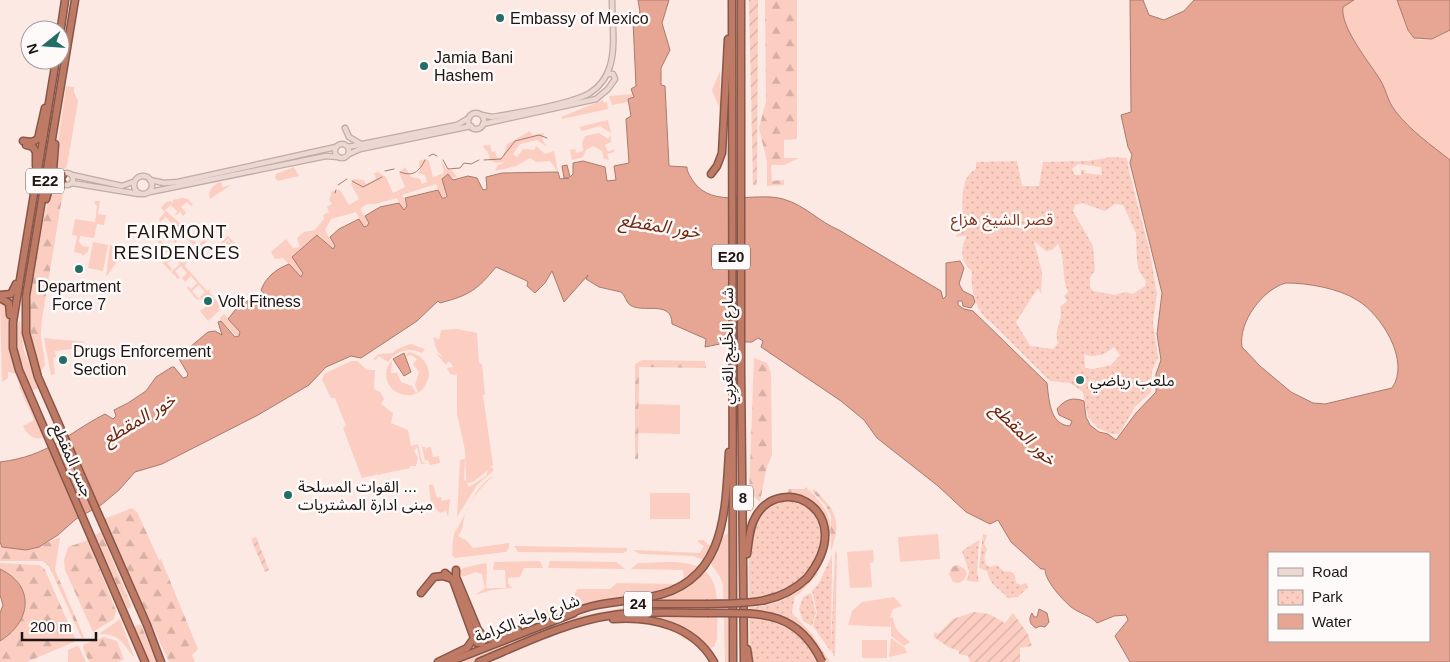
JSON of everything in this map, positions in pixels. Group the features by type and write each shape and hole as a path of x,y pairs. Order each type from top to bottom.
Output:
{"highway":[{"path":"62,20 65,0"},
{"name":"E22","path":"70,30 75,0"},
{"path":"70,40 79,0"},
{"name":"شارع الخَلِيج العَربِي","path":"732,0 731,369 733,662"},
{"name":"شارع الخَلِيج العَربِي","path":"741,1 741,370 744,662"},
{"path":"710,174 718,166 722,153 727,50 731,26"},
{"path":"34,202 36,152 33,147 22,143 32,142 38,137 54,70"},
{"name":"E22","path":"14,354 13,322 54,70"},
{"name":"E22","path":"33,257 63,70"},
{"path":"57,110 53,170 55,174 62,178"},
{"path":"33,257 50,184 54,179 62,178"},
{"path":"0,295 9,295 15,289 22,254 26,248"},
{"name":"جسر المقطع","path":"33,257 26,296 25,324 29,351 42,387 147,625"},
{"path":"0,298 6,300 10,305 10,339 14,354"},
{"name":"جسر المقطع","path":"14,354 122,611"},
{"path":"572,614 609,603 655,596 673,590 690,580 704,567 720,537 724,515 732,413"},
{"name":"شارع واحة الكرامة","path":"450,662 539,625 572,614 630,604 749,603 773,600 791,591 807,578 821,556 826,538 820,515 811,505 792,498 773,500 759,511 752,525 744,567"},
{"path":"438,662 471,645 474,638 475,630 456,576 456,570"},
{"path":"446,573 453,580 456,589"},
{"path":"421,593 432,579 440,575 451,580 475,630 490,639 539,625"},
{"path":"122,611 140,662"},
{"path":"122,611 145,662"},
{"name":"شارع واحة الكرامة","path":"479,662 556,631 589,621 629,613 753,613 785,620 808,638 822,662"},
{"path":"589,621 626,618 660,622 691,635 706,649 714,662"},
{"path":"147,625 161,662"},
{"path":"147,625 167,662"},
{"path":"744,625 749,662"},
{"path":"488,662 511,650"}],"main road":[{"path":"607,74 612,74 615,79 608,89 596,99 484,124 478,128 471,126 360,149 344,158 326,156 139,194 72,183 67,185 62,178 67,173 122,186 142,176 164,183 178,182 336,148 341,144 348,147 456,125 476,113 492,117 575,99 594,90 607,74 612,58 612,0"},
{"path":"482,115 484,124"},
{"path":"469,118 471,126"},
{"path":"345,128 349,137 362,144"},
{"path":"348,147 349,154"},
{"path":"336,148 338,157"},
{"path":"72,175 72,183"},
{"path":"150,180 152,187 150,192"},
{"path":"133,182 133,188 139,194"}],"green space":[{"path":"749,0 758,0 757,185 753,185"},
{"path":"765,0 797,0 797,139 784,140 784,158 799,158 784,165 771,165 772,181 784,180 784,185 767,186 767,162 759,128 766,101"},
{"path":"1354,0 1397,0 1408,30 1418,40 1436,38 1450,30 1450,160 1415,132 1393,108 1381,82 1356,44 1346,24 1343,7"},
{"path":"720,71 721,112 712,90"},
{"path":"66,86 74,87 78,101 67,166 62,173 54,170"},
{"path":"634,94 628,102 612,105 609,96"},
{"path":"603,100 604,103 607,102 608,109 562,119 561,117"},
{"path":"608,120 611,133 600,126 582,131 579,127"},
{"path":"530,131 532,135 544,133 542,139 547,147 537,140 520,144 513,154 517,157 523,149 534,150 536,146 545,154 554,151 558,172 550,161 536,162 530,158 516,166 495,171 497,166 505,162 496,163 490,160 488,152 483,147 485,144 486,146 490,145 492,152 495,151 497,158 503,157 507,144"},
{"path":"599,133 608,139 611,135 611,142 605,145 608,152 614,149 614,152 607,154 609,160 604,159 602,151 593,146 586,150 583,157 572,160 570,150 575,149 576,153 583,151 582,142 585,136"},
{"name":"قصر الشيخ هزاع","path":"1112,157 1127,158 1150,253 1157,294 1153,322 1158,358 1152,371 1151,392 1135,407 1119,434 1112,434 1098,428 1088,417 1083,392 1070,383 1050,381 981,313 973,292 972,271 965,263 962,254 967,235 956,237 962,224 964,186 970,173 976,169 976,162 1017,161 1022,186 1039,186 1043,162 1087,161","holes":["1078,164 1101,167 1102,175 1084,173 1085,170 1081,170 1081,175 1075,175 1072,169","1082,203 1105,211 1115,204 1123,205 1136,233 1137,261 1139,271 1146,281 1145,286 1133,294 1125,292 1115,295 1093,291 1090,287 1090,278 1095,270 1093,246 1073,211 1075,205","1034,241 1046,251 1052,250 1058,244 1068,292 1064,296 1067,301 1060,307 1058,343 1053,349 1030,346 1016,322 1038,288 1041,294 1042,272","1114,347 1120,355 1111,365 1093,369 1085,368 1084,354 1097,356 1104,354"]},
{"path":"425,159 429,161 433,177 444,173 441,160 446,169 452,170 457,177 453,178 448,174 445,198 440,195 436,184 402,195 407,206 403,210 397,198 375,204 367,204 360,209 369,223 364,227 356,212 331,219 325,230 335,248 330,249 320,235 317,235 292,257 303,273 301,277 283,258 275,259 271,252 286,239 293,248 300,247 297,238 304,232 315,230 324,219 323,215 329,212 327,207 332,204 329,200 332,191 340,190 349,205 359,199 351,184 353,179 364,180 366,184 376,179 374,173 378,172 386,177 393,193 405,187 399,173 405,167 411,177 420,179 422,184 427,182 425,175 417,173 420,171 419,161"},
{"path":"294,167 299,176 278,181 275,178 276,174"},
{"path":"55,182 59,184 63,192 42,319 41,336 45,365 40,373 29,332 30,302 41,231"},
{"path":"221,182 222,187 231,185 210,199 209,193 212,188"},
{"path":"188,199 193,205 191,206 187,202 181,207 186,213 183,216 180,212 175,216 177,211 171,205 165,210 185,228 198,246 205,238 207,241 186,262 185,266 207,291 211,288 209,292 221,306 218,308 220,310 208,321 200,311 214,301 208,295 202,300 200,297 205,292 199,285 192,291 199,299 197,300 187,288 188,286 191,289 197,283 191,276 185,282 182,278 187,273 181,266 175,271 180,277 178,279 171,272 180,264 174,258 167,263 172,269 170,271 162,262 178,248 177,256 183,263 189,257 179,248 184,243 183,246 188,243 184,248 190,255 197,249 176,226 172,233 177,239 176,244 172,240 167,243 170,238 164,232 158,237 171,252 161,261 154,251 156,245 156,253 162,259 168,254 156,239 157,232 161,229 159,222 166,231 173,225 166,217 160,222 159,219 165,212 161,208 166,202 171,201 173,203 173,200"},
{"path":"95,201 100,201 98,214 106,215 104,225 97,224 94,238 80,236 79,241 82,246 89,247 88,252 82,256 82,254 74,252 77,236 72,235 75,219 95,222 97,206 94,203"},
{"path":"228,236 236,245 234,246 228,239 219,247 226,255 220,248 228,241 237,251 230,257 231,260 228,260 216,247"},
{"path":"93,242 108,245 103,271 88,268"},
{"path":"110,245 121,247 123,253 106,277"},
{"path":"0,302 6,302 10,312 9,347 16,374 8,372 8,378 2,382"},
{"path":"224,314 240,333 238,337 221,321 220,318"},
{"path":"18,321 20,321 24,351 39,388 31,391 18,353"},
{"path":"457,329 477,333 479,363 482,364 485,395 483,395 493,465 490,467 493,468 493,471 477,485 457,517 460,460 465,459 464,479 466,482 465,450 457,414 457,376 454,369 456,375 450,374 447,368 453,367 451,363 448,362 446,365 436,353 444,358 437,351 433,337 439,339 441,330","holes":["488,470 486,476 469,487 466,483 473,482"]},
{"path":"44,338 86,342 72,345 72,349 55,351 56,357 53,358 55,374 51,375"},
{"path":"411,344 425,349 422,353 413,350 400,352 388,362 379,356 376,360 373,359 379,354 393,353 397,349"},
{"path":"409,352 423,360 429,374 425,387 421,391 416,394 404,395 392,389 387,381 386,374 392,360 391,373 397,373 401,382 412,386 416,393 418,392 415,385 419,372 413,364 417,359 411,355 406,356"},
{"path":"754,358 767,363 771,373 772,455 766,470 760,502 749,492"},
{"path":"642,360 705,361 706,368 639,367 638,459 635,459 635,364"},
{"path":"351,361 357,361 367,370 375,370 374,389 380,392 384,399 381,404 393,413 391,423 408,430 411,446 418,444 422,462 428,463 421,464 417,447 414,451 418,458 416,466 377,475 377,473 362,478 343,428 346,426 335,398 331,398 322,380 324,374"},
{"path":"16,374 44,438 31,436 23,426 34,420 19,387"},
{"path":"639,404 680,405 680,434 638,433"},
{"path":"422,447 425,447 426,452 426,448 431,447 433,457 439,456 440,463 430,465 428,460 425,461"},
{"path":"491,477 494,479 491,478 487,481 469,505 484,482"},
{"path":"433,484 437,498 441,497 442,501 450,499 448,517 446,511 440,513 431,504 429,485"},
{"path":"806,487 820,502 828,515 831,529 828,550 828,527 822,513 804,498 788,495 788,489 804,489"},
{"path":"814,489 832,510 835,517 836,531 831,551 831,516 825,505 812,491"},
{"path":"650,493 690,493 690,519 650,519"},
{"path":"777,500 798,500 815,512 821,526 822,539 814,564 795,585 784,592 766,599 749,600 750,545 758,517 765,507"},
{"path":"132,508 137,512 159,560 161,559 198,649 192,655 195,662 169,662 104,519"},
{"path":"466,512 462,529 458,536 466,540 473,548 509,543 509,548 506,552 455,558 452,555 454,534"},
{"path":"101,532 131,605 130,609 127,608 95,535"},
{"path":"728,533 728,662 725,662 723,585 711,564 723,537"},
{"path":"938,534 940,559 900,562 898,537"},
{"path":"983,534 987,535 984,544 987,549 984,558 986,565 991,567 997,565 1003,571 1011,572 1015,575 1016,583 1021,585 1026,583 1028,587 1018,597 1008,598 993,583 987,571 979,568"},
{"path":"256,537 269,570 265,572 251,539"},
{"path":"60,538 55,570 84,637 82,639 49,566 42,561 0,561 0,542 2,547 33,549"},
{"path":"88,540 116,611 114,619 93,632 65,570 64,561 68,547"},
{"path":"698,540 703,540 713,548 706,561 693,556 640,554 633,550 700,553 704,546"},
{"path":"979,540 977,571 979,582 967,581 969,571 962,551"},
{"path":"514,546 627,548 627,551 623,553 518,552"},
{"path":"873,550 874,562 870,563 872,587 850,588 847,552"},
{"path":"835,551 837,553 835,658 831,648"},
{"path":"832,555 831,652 813,626 817,612 812,591 819,583"},
{"path":"540,561 543,568 524,568 520,577 508,578 508,583 512,588 492,590 475,595 485,588 482,574 475,572 463,577 460,572 463,568 485,563 487,565 486,588 506,588 505,570 493,570 494,562"},
{"path":"550,561 616,562 625,569 548,568"},
{"path":"672,562 694,565 704,570 711,577 715,588 717,607 717,639 714,647 709,648 693,643 681,637 685,630 659,620 659,617 666,617 666,602 658,602 658,600 665,598 663,593 602,601 521,626 519,620 540,620 546,618 547,608 569,607 577,589 610,589 617,583 678,584 684,580 683,570 631,569 638,563"},
{"path":"0,563 39,565 44,568 75,638 74,642 27,662 0,662 0,641 8,636 17,580 0,569"},
{"path":"957,565 965,569 967,574 964,580 959,583 953,582 949,574 952,567"},
{"path":"817,572 818,574 797,596 795,595 792,613 812,634 830,662 825,662 813,640 795,625 774,615 750,611 750,607 779,602 787,598 803,587"},
{"path":"811,593 816,613 812,626 803,621 799,609 803,597"},
{"path":"894,597 902,606 893,609 890,618 893,617 897,629 910,642 904,646 891,636 891,622 890,627 848,625 852,611 862,602"},
{"path":"627,607 665,608 665,612 600,616 476,662 462,662 570,618"},
{"path":"974,612 989,614 1005,623 1013,613 1028,634 1032,646 1020,648 1020,662 970,662 968,656 959,654 959,651 948,647 934,637 934,632 938,634 953,619"},
{"path":"749,618 761,618 782,623 799,635 819,662 751,662"},
{"path":"120,619 134,656 119,639 111,635 99,634"},
{"path":"141,625 157,662 147,662 134,627"},
{"path":"104,637 117,641 124,659 118,662 89,662 83,648 84,644"},
{"path":"891,638 905,648 907,653 889,657"},
{"path":"862,640 887,640 887,658 862,658"},
{"path":"77,646 86,662 68,662 68,650"}],"water":[{"name":"خور المقطع","path":"638,0 669,0 662,23 670,50 661,68 661,85 665,86 669,166 687,167 693,181 701,190 711,195 735,198 772,197 798,205 825,223 941,291 943,299 946,296 946,263 960,261 964,268 959,284 963,291 973,296 975,302 971,308 963,306 962,301 958,301 958,305 973,311 1047,383 1051,410 1058,421 1070,426 1072,421 1059,415 1057,409 1069,400 1084,401 1086,417 1090,425 1099,432 1108,434 1116,440 1136,413 1156,392 1156,374 1161,360 1157,334 1162,293 1130,163 1132,155 1128,147 1121,115 1131,112 1130,0 1143,0 1149,15 1164,20 1184,11 1194,0 1354,0 1343,7 1346,24 1356,44 1381,82 1393,108 1415,132 1450,160 1450,662 1130,662 1115,636 1128,620 1126,615 1114,616 1097,623 1071,607 1051,584 1045,569 1041,569 1011,542 998,520 990,524 966,512 938,486 877,438 864,420 841,401 761,347 763,341 758,338 752,342 730,342 705,347 706,339 672,324 671,316 667,312 662,309 630,305 621,292 599,287 586,279 588,275 564,302 552,271 545,283 535,293 527,286 528,282 525,280 496,267 472,291 440,303 438,301 417,321 361,358 351,356 326,367 309,385 258,415 162,464 135,472 119,490 101,505 76,519 58,535 39,547 26,550 2,547 0,542 0,462 32,455 105,414 113,419 116,416 114,410 146,391 156,377 172,367 183,378 187,377 188,374 178,357 208,332 215,331 222,335 218,322 221,321 235,337 239,336 240,332 228,319 236,309 256,295 267,306 270,306 271,303 261,290 269,277 280,268 289,264 301,277 303,273 292,257 317,235 333,249 335,246 330,237 339,229 359,219 364,227 367,226 369,223 365,216 380,207 399,203 404,210 407,206 405,198 438,190 442,198 445,198 447,196 442,179 448,174 453,180 468,176 477,178 483,190 487,189 486,177 502,173 558,172 560,179 569,178 564,178 562,166 567,165 570,177 573,174 573,163 583,161 605,167 607,181 616,180 614,166 629,163 626,119 631,116 628,99 634,97 631,89 636,86 633,21 640,12","holes":["1286,283 1303,284 1341,292 1357,300 1375,316 1384,327 1396,352 1397,377 1392,388 1325,404 1313,403 1291,392 1260,366 1242,347 1244,327 1248,317 1261,299 1277,286"]},
{"path":"1397,0 1450,0 1450,30 1432,39 1414,38 1408,30"},
{"path":"404,353 411,372 404,376 393,359"},
{"path":"0,569 12,576 20,585 24,594 25,604 18,624 0,641 0,613 3,605 0,595"},
{"path":"1039,609 1047,613 1049,622 1045,627 1040,626 1036,628 1031,624 1030,617 1032,613 1034,617 1037,617"}],"waterway":[{"path":"484,160 501,159 515,141 539,135 547,138"},
{"path":"429,156 433,154 437,156"},
{"path":"400,172 412,174 420,168 425,160"},
{"path":"443,160 448,169 460,168 464,163 471,164 479,160"},
{"path":"385,171 394,169"},
{"path":"352,181 363,187 382,177"},
{"path":"338,185 347,179"}],"place":[{"name":"Embassy of Mexico","path":"500,18"},
{"name":"Jamia Bani Hashem","path":"424,66"},
{"name":"Department Force 7","path":"79,269"},
{"name":"Volt Fitness","path":"208,301"},
{"name":"Drugs Enforcement Section","path":"63,360"},
{"name":"ملعب رياضي","path":"1080,380"},
{"name":"القوات المسلحة ... مبنى ادارة المشتريات","path":"288,495"}],"district":[{"name":"FAIRMONT RESIDENCES","path":"177,242"}]}
